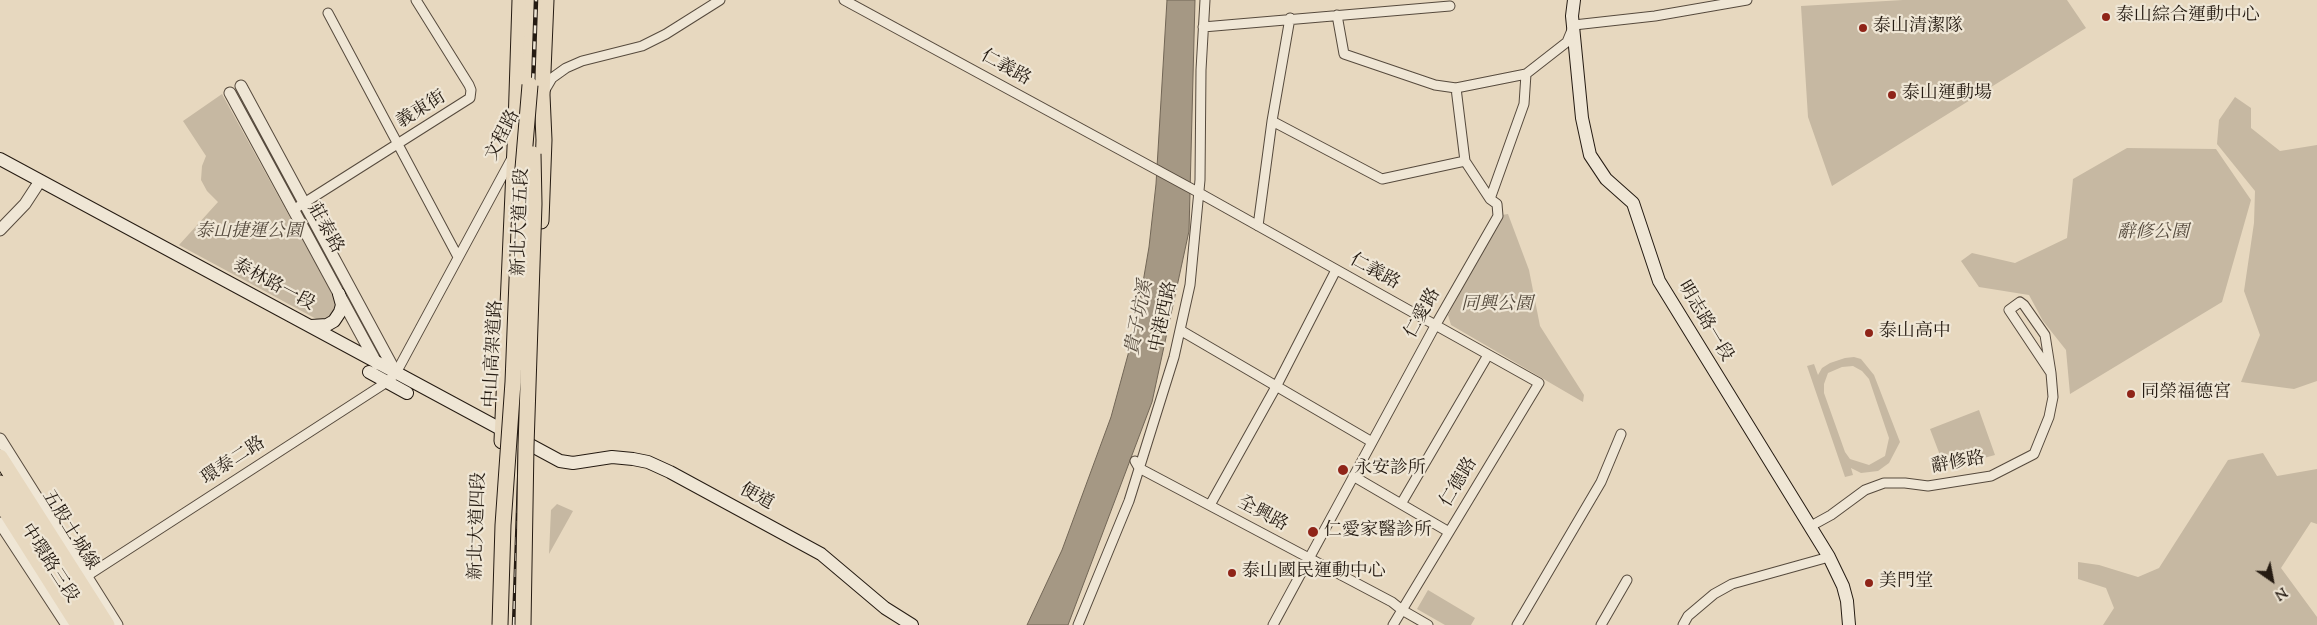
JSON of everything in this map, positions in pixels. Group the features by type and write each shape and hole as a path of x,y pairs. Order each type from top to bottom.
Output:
{"main road":[{"name":"新北大道五段","path":"502,429 520,0"},
{"name":"中山高架道路","path":"500,625 503,525 513,382 520,204 530,84 533,0"},
{"name":"新北大道五段","path":"532,446 544,140 542,95 546,0"},
{"name":"明志路一段","path":"1574,0 1574,25 1583,126 1590,155 1606,179 1633,203 1659,281 1734,405 1811,526 1843,586 1847,601 1849,625"},
{"name":"中山高架道路","path":"523,625 526,446 534,204 530,84"},
{"name":"泰林路一段","path":"0,159 311,326 372,367 502,429 560,462"},
{"path":"509,278 524,269 534,272 538,280"},
{"path":"311,326 327,325 334,321 342,305 339,294"},
{"name":"泰林路一段","path":"391,377 407,393"},
{"path":"502,429 517,452 512,625"},
{"name":"新北大道四段","path":"494,625 502,429"},
{"path":"517,452 532,446 528,625"},
{"name":"五股土城線","path":"0,457 107,625"},
{"name":"便道","path":"560,462 573,463 612,458 633,459 648,462 670,472 821,554 885,608 912,625"},
{"path":"0,472 19,509"},
{"path":"0,483 19,509 92,625"},
{"path":"0,502 78,625"}],"street":[{"name":"義東街","path":"294,210 467,102 471,94 469,85 416,0"},
{"name":"文程路","path":"391,377 458,257 552,78 566,68 582,61 642,46 666,34 720,0"},
{"name":"仁義路","path":"844,0 1151,167 1539,383"},
{"name":"中港西路","path":"1078,625 1130,501 1137,465 1174,357 1190,285 1205,0"},
{"path":"1337,15 1344,54 1435,85 1456,88 1526,74 1567,42 1574,25 1655,16 1747,0"},
{"path":"1203,27 1290,18 1450,6"},
{"path":"328,13 458,257"},
{"path":"1258,226 1272,121 1290,18"},
{"path":"1490,199 1524,104 1526,74"},
{"name":"莊泰路","path":"242,86 305,204 391,377"},
{"path":"1272,121 1382,179 1465,161 1456,88"},
{"name":"莊泰路","path":"230,93 339,294 372,367"},
{"name":"仁愛路","path":"1273,625 1435,326 1498,216 1497,204 1490,199 1465,161"},
{"path":"0,230 25,204 40,181"},
{"path":"1210,506 1277,386 1336,270"},
{"name":"辭修路","path":"1811,526 1831,515 1865,490 1884,483 1928,486 1991,476 2034,454 2049,416 2053,397 2051,373 2044,335 2020,302 2009,310 2051,373"},
{"path":"1180,330 1372,442"},
{"path":"1401,504 1488,355"},
{"name":"環泰二路","path":"87,576 391,377"},
{"name":"仁德路","path":"1393,625 1539,383"},
{"path":"1517,625 1601,482 1621,434"},
{"name":"中環路三段","path":"0,438 118,625"},
{"name":"全興路","path":"1137,465 1210,506 1392,602 1428,625"},
{"path":"1353,476 1449,532"},
{"name":"中環路三段","path":"0,523 67,625"},
{"path":"1683,625 1688,616 1714,594 1743,580 1828,557"},
{"path":"1601,625 1627,580"}],"green space":[{"name":"泰山運動場","path":"1903,0 2067,0 2086,28 1832,186 1808,117 1801,6"},
{"name":"泰山捷運公園","path":"222,94 335,299 335,313 322,322 179,245 218,202 207,191 201,180 202,166 206,156 183,121"},
{"path":"2235,97 2251,108 2251,128 2280,151 2317,145 2317,381 2294,389 2241,382 2260,335 2244,291 2254,223 2255,191 2217,144 2219,120"},
{"name":"辭修公園","path":"2127,148 2216,149 2251,200 2222,302 2070,394 2066,350 2043,321 2029,295 1979,287 1961,261 1972,253 2015,263 2067,238 2073,179"},
{"name":"同興公園","path":"1508,214 1529,270 1540,326 1584,395 1583,402 1451,325 1448,315 1502,215"},
{"path":"1854,357 1861,359 1874,375 1900,442 1889,463 1878,471 1861,473 1851,468 1853,475 1845,477 1807,366 1814,364 1818,375 1822,368 1845,358","holes":["1853,366 1862,371 1869,379 1889,438 1885,456 1869,465 1850,459 1845,452 1824,393 1824,384 1828,373 1842,367"]},
{"path":"1979,410 1995,455 1969,462 1943,463 1930,429"},
{"path":"2263,453 2277,476 2317,469 2317,524 2311,522 2281,568 2317,617 2317,625 2103,625 2114,608 2106,588 2078,579 2078,562 2099,565 2138,577 2159,568 2228,460"},
{"path":"557,504 573,511 549,554 551,510"},
{"path":"1428,590 1475,618 1471,625 1445,625 1417,609"}],"water":[{"name":"貴子坑溪","path":"1167,0 1195,0 1189,231 1152,402 1068,625 1027,625 1062,550 1111,417 1135,329 1149,247 1156,184"}],"railway":[{"path":"514,625 536,0"}],"place":[{"name":"泰山綜合運動中心","path":"2106,17"},
{"name":"泰山清潔隊","path":"1863,28"},
{"name":"泰山運動場","path":"1892,95"},
{"name":"泰山高中","path":"1869,333"},
{"name":"同榮福德宮","path":"2131,394"},
{"name":"永安診所","path":"1343,470"},
{"name":"仁愛家醫診所","path":"1313,532"},
{"name":"泰山國民運動中心","path":"1232,573"},
{"name":"美門堂","path":"1869,583"}]}
